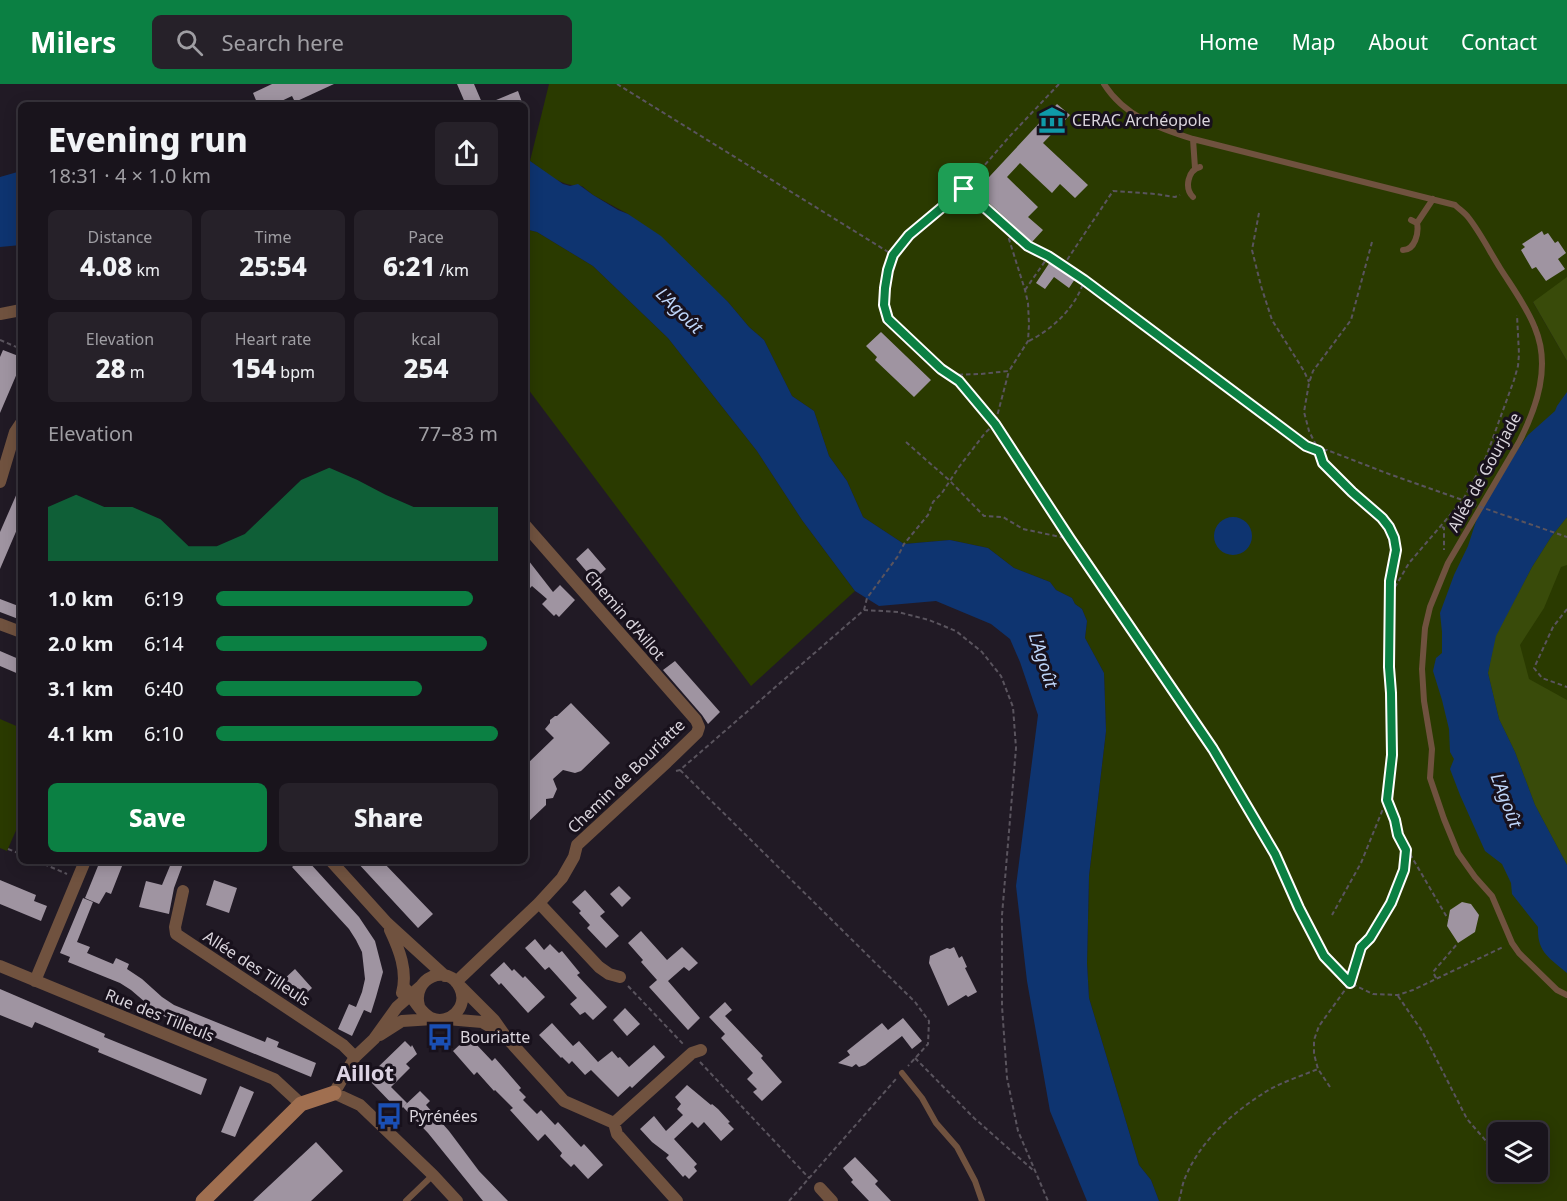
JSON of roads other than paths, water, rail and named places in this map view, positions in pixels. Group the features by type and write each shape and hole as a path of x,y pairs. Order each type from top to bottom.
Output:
{"street":[{"path":"0,314 18,311"},
{"path":"0,482 18,428"},
{"name":"Chemin d'Aillot","path":"528,528 696,720 699,727"},
{"path":"0,624 18,631"},
{"name":"Chemin de Bouriatte","path":"456,982 562,878 574,857 577,845 697,733 699,727"},
{"path":"35,981 84,864"},
{"path":"334,864 387,923 445,976 456,982 494,1020 506,1037 564,1101 614,1123"},
{"name":"Allée des Tilleuls","path":"183,891 174,931 176,934 343,1045 355,1057"},
{"path":"539,903 599,968 620,977"},
{"path":"387,923 401,957 407,991 423,1013 433,1019"},
{"name":"Rue des Tilleuls","path":"0,966 274,1079 301,1104"},
{"path":"374,1039 407,991 420,986 431,977 445,976"},
{"path":"447,1019 455,1015 463,997 456,982"},
{"path":"419,1006 417,999 420,986"},
{"path":"203,1201 301,1104 334,1093 355,1057 374,1039 402,1021 447,1019 482,1022 506,1037"},
{"path":"614,1123 696,1051"},
{"path":"334,1093 360,1105 458,1201"},
{"path":"614,1123 617,1134 677,1201"},
{"path":"820,1188 832,1201"}],"lane":[{"name":"Allée de Gourjade","path":"1104,84 1110,94 1133,115 1161,129 1455,205 1468,217 1524,306 1535,328 1541,351 1542,374 1538,396 1519,442 1448,563 1430,607 1425,628 1422,669 1424,701 1432,749 1430,778 1458,853 1492,896 1512,943 1519,953 1557,990 1567,995"},
{"path":"1191,195 1187,187 1192,171 1198,167 1193,139"},
{"path":"1403,250 1408,250 1413,246 1418,228 1414,221 1433,199"},
{"path":"902,1073 922,1098 936,1123 957,1147 975,1181 982,1201"},
{"path":"406,1201 433,1175"}],"water":[{"name":"L'Agoût","path":"528,161 563,184 570,186 578,184 661,236 764,340 792,396 814,411 829,456 847,481 863,517 904,544 950,540 988,548 1014,568 1050,582 1056,590 1072,598 1075,604 1082,609 1087,621 1085,638 1104,673 1106,731 1089,876 1087,963 1089,998 1139,1165 1151,1180 1159,1201 1087,1201 1050,1111 1027,981 1016,886 1038,715 1010,639 991,624 936,601 879,606 855,591 802,520 757,451 668,338 593,266 537,232 528,230"},
{"path":"18,172 18,245 0,247 0,177"},
{"name":"L'Agoût","path":"1567,392 1567,517 1532,567 1496,636 1488,673 1499,719 1515,752 1535,805 1567,865 1567,973 1542,949 1538,927 1512,894 1511,883 1502,864 1485,851 1460,795 1450,769 1454,759 1450,752 1449,729 1433,671 1436,658 1442,653 1440,613 1468,546 1478,515 1528,435 1555,411"},
{"path":"1233,517 1240,518 1246,523 1251,529 1251,543 1246,549 1240,554 1233,555 1226,554 1220,549 1215,543 1214,536 1215,529 1220,523 1226,518"}],"place":[{"name":"CERAC Archéopole","path":"1052,120"},
{"name":"Bouriatte","path":"440,1037"},
{"name":"Pyrénées","path":"389,1116"}],"district":[{"name":"Aillot","path":"365,1072"}]}
